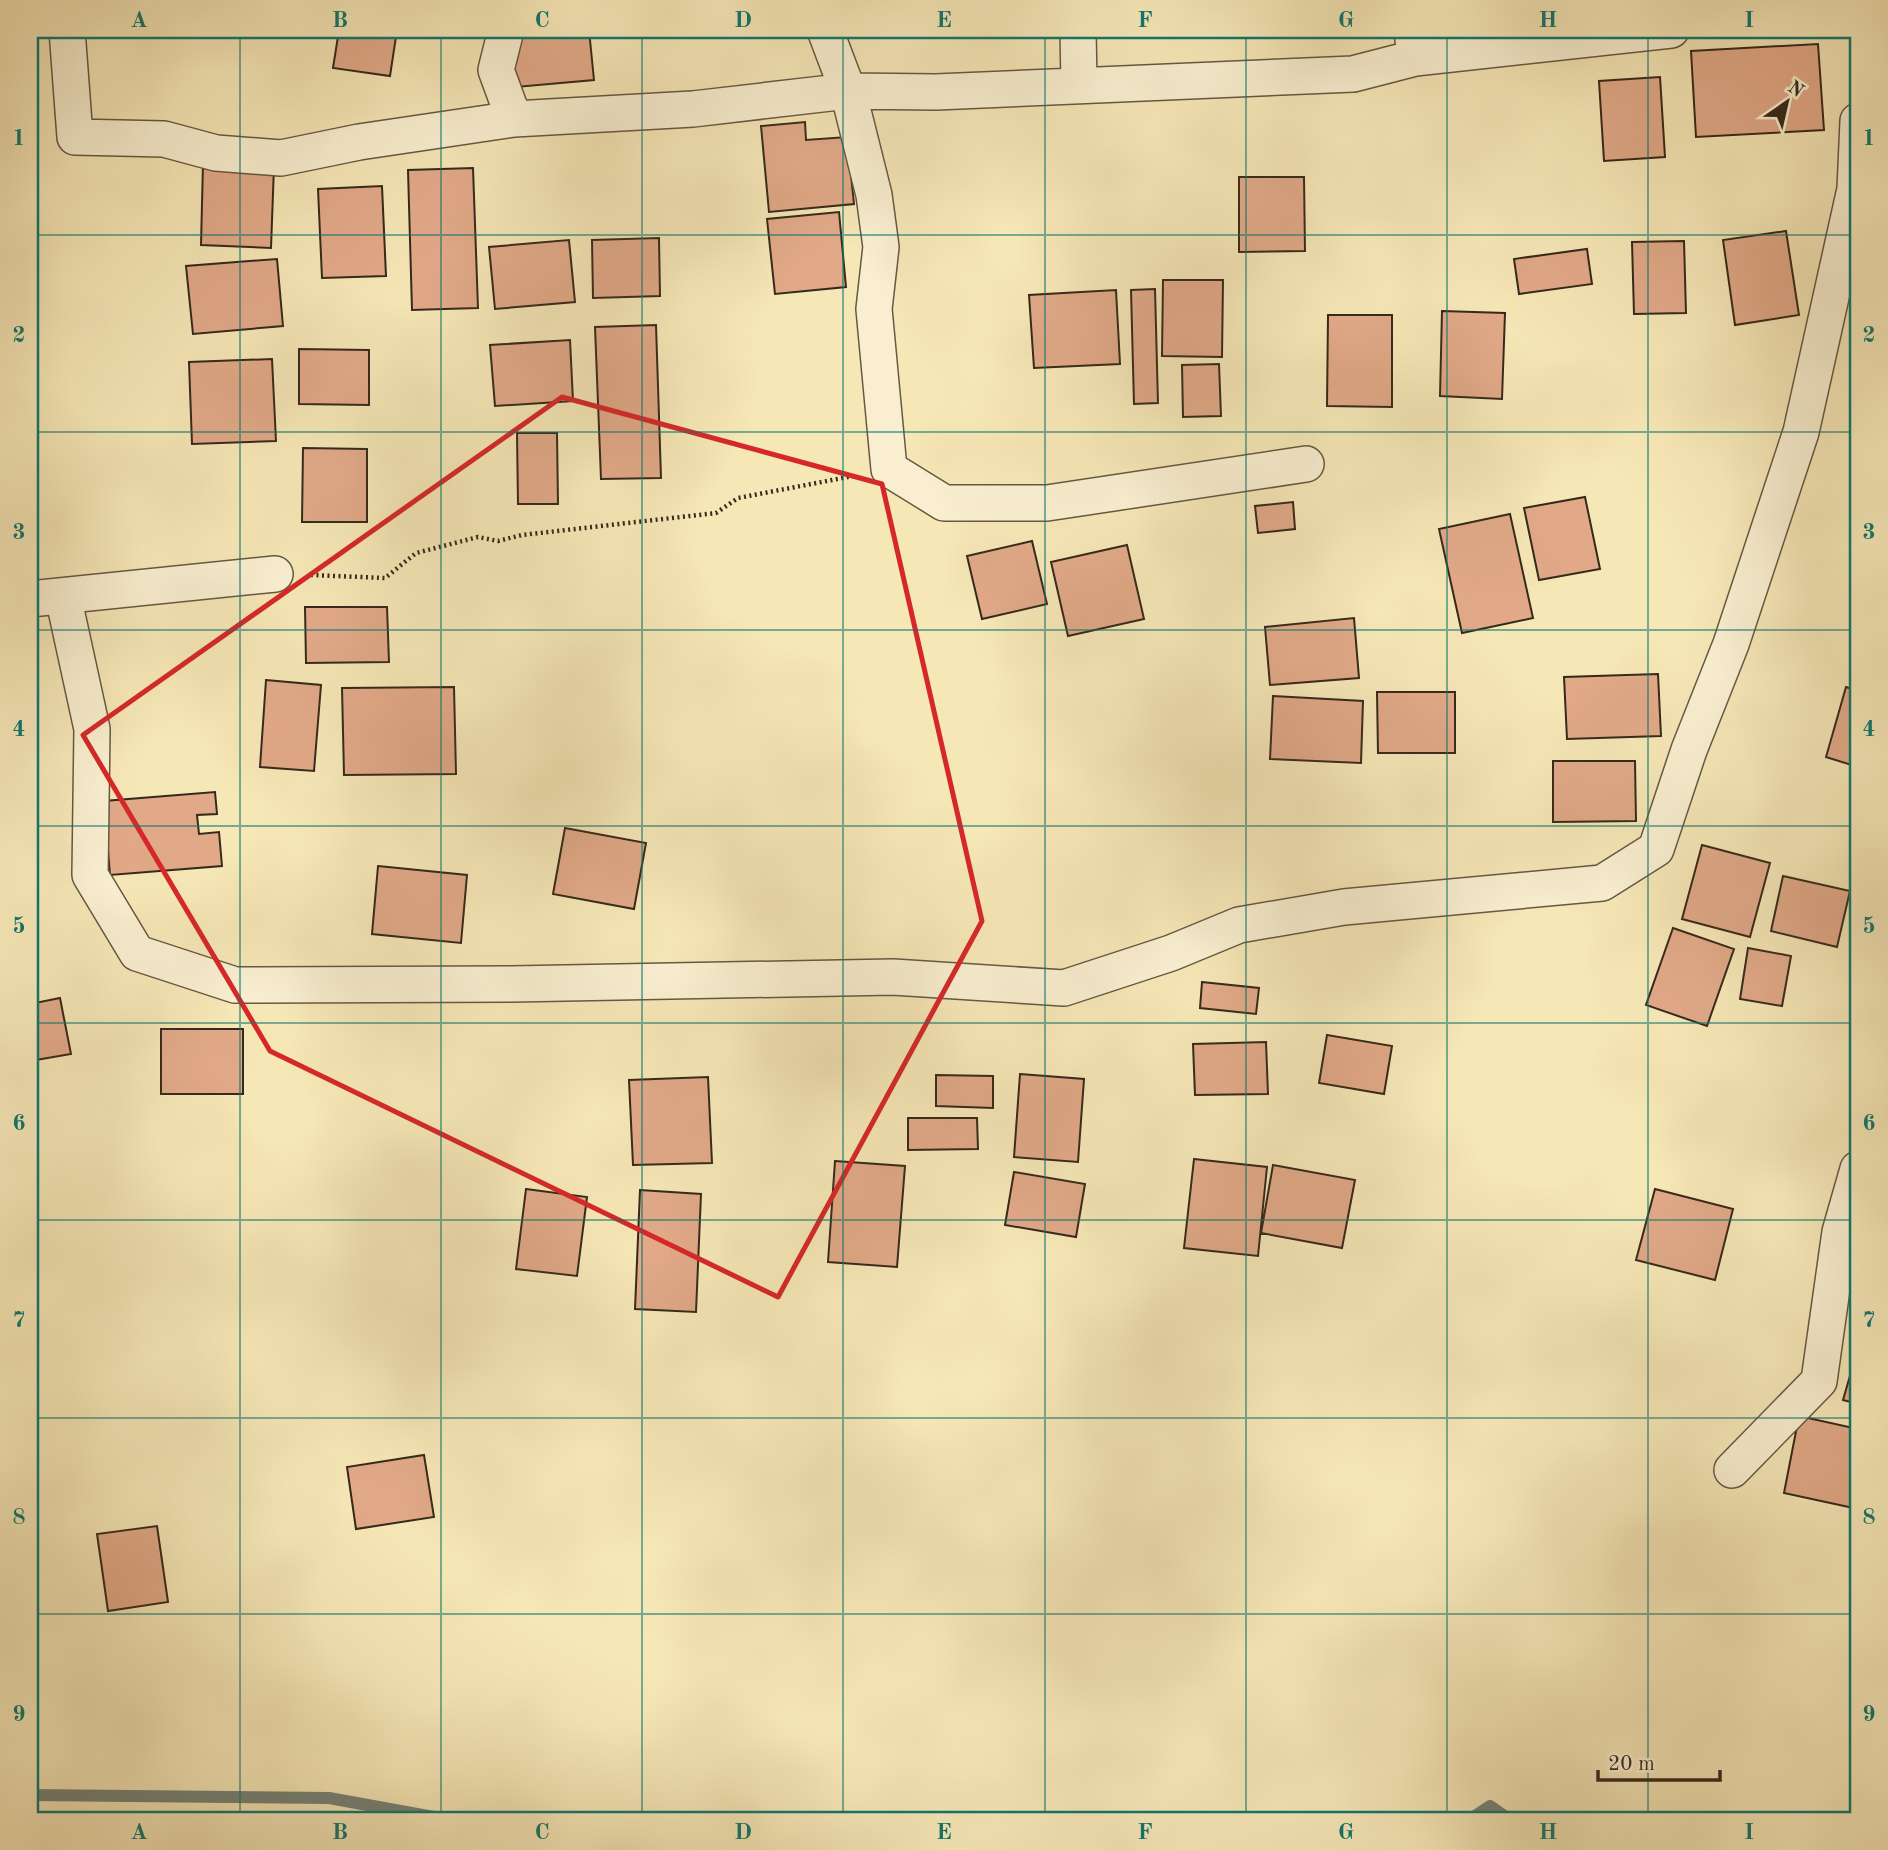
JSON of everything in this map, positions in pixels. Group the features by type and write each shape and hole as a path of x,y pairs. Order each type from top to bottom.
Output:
{"street":[{"path":"67,30 75,136 164,139 216,153 281,158 359,142 514,119 693,109 848,91 936,92 1353,74 1413,44 1671,30"},
{"path":"506,30 496,70 514,119"},
{"path":"825,30 848,91 874,195 881,247 874,309 889,469 944,503 1047,503 1306,464"},
{"path":"1078,30 1079,85"},
{"path":"275,574 46,598 92,729 90,875 137,953 235,985 512,984 893,977 1064,988 1171,953 1239,925 1344,907 1602,883 1656,849 1689,750 1731,644 1801,432 1855,190 1858,121"},
{"path":"1732,1470 1819,1381 1840,1232 1858,1169"}],"path":[{"path":"275,574 385,578 416,554 478,537 498,541 522,535 716,513 738,498 889,469"}],"highlighted area":[{"path":"562,397 882,484 982,921 778,1297 270,1051 83,735"}],"building":[{"path":"339,30 397,30 390,76 333,68"},
{"path":"511,30 589,30 594,80 516,87"},
{"path":"1818,44 1824,130 1696,137 1691,51"},
{"path":"1660,77 1665,157 1604,161 1599,81"},
{"path":"805,122 806,140 847,137 854,204 769,212 761,126"},
{"path":"203,163 274,166 271,248 201,245"},
{"path":"473,168 478,308 412,310 408,170"},
{"path":"1239,177 1304,177 1305,251 1239,252"},
{"path":"382,186 386,276 322,278 318,189"},
{"path":"839,212 846,287 775,294 767,219"},
{"path":"1786,231 1799,315 1735,325 1723,240"},
{"path":"659,238 660,296 593,298 592,240"},
{"path":"569,240 575,302 495,309 489,247"},
{"path":"1684,241 1686,313 1634,314 1632,242"},
{"path":"1587,249 1592,284 1519,294 1514,259"},
{"path":"277,259 283,326 193,334 186,266"},
{"path":"1163,280 1223,280 1222,357 1162,356"},
{"path":"1155,289 1158,403 1134,404 1131,290"},
{"path":"1116,290 1120,364 1034,368 1029,295"},
{"path":"1442,311 1505,313 1502,399 1440,396"},
{"path":"1328,315 1392,315 1392,407 1327,406"},
{"path":"656,325 661,478 601,479 595,327"},
{"path":"570,340 573,401 495,406 490,345"},
{"path":"299,349 369,350 369,405 299,404"},
{"path":"272,359 276,441 192,444 189,362"},
{"path":"1219,364 1221,416 1183,417 1182,365"},
{"path":"517,433 557,433 558,504 518,504"},
{"path":"303,448 367,449 367,522 302,522"},
{"path":"1585,497 1600,569 1539,580 1524,508"},
{"path":"1293,502 1295,529 1258,533 1255,506"},
{"path":"1510,514 1533,618 1462,633 1439,529"},
{"path":"1032,541 1047,604 982,619 967,556"},
{"path":"1127,545 1144,619 1068,636 1051,562"},
{"path":"305,607 387,607 389,662 306,663"},
{"path":"1354,618 1359,678 1270,685 1265,627"},
{"path":"1658,674 1661,736 1567,739 1564,677"},
{"path":"266,680 321,685 314,771 260,767"},
{"path":"454,687 456,774 344,775 342,688"},
{"path":"1846,687 1858,691 1858,767 1826,757"},
{"path":"1377,692 1455,692 1455,753 1378,753"},
{"path":"1273,696 1363,701 1361,763 1270,759"},
{"path":"1553,761 1635,761 1636,821 1553,822"},
{"path":"215,792 217,814 197,815 199,834 219,832 222,866 110,875 104,801"},
{"path":"565,828 646,843 634,909 553,894"},
{"path":"1702,845 1770,863 1750,937 1682,919"},
{"path":"378,866 467,875 461,943 372,934"},
{"path":"1783,876 1850,891 1837,947 1771,931"},
{"path":"1673,928 1734,949 1707,1026 1646,1005"},
{"path":"1748,948 1791,956 1782,1006 1740,999"},
{"path":"1202,982 1259,988 1256,1014 1200,1008"},
{"path":"60,998 71,1054 30,1061 30,1004"},
{"path":"161,1029 243,1029 243,1094 161,1094"},
{"path":"1327,1035 1392,1046 1384,1094 1319,1083"},
{"path":"1266,1042 1268,1094 1195,1095 1193,1044"},
{"path":"1020,1074 1084,1079 1078,1162 1014,1157"},
{"path":"936,1075 993,1076 993,1108 936,1106"},
{"path":"708,1077 712,1163 633,1165 629,1080"},
{"path":"908,1118 977,1118 978,1149 908,1150"},
{"path":"1194,1159 1267,1167 1258,1256 1184,1248"},
{"path":"835,1161 905,1166 897,1267 828,1262"},
{"path":"1273,1165 1355,1180 1342,1248 1261,1233"},
{"path":"1014,1172 1085,1184 1076,1237 1005,1225"},
{"path":"526,1189 587,1197 577,1276 516,1269"},
{"path":"1655,1189 1733,1209 1715,1280 1636,1260"},
{"path":"640,1190 701,1194 696,1312 635,1309"},
{"path":"1858,1348 1858,1404 1843,1400"},
{"path":"1799,1416 1858,1429 1858,1509 1784,1493"},
{"path":"424,1455 434,1517 356,1529 347,1467"},
{"path":"157,1526 168,1602 108,1611 97,1534"}],"waterway":[{"path":"30,1795 329,1798 450,1820"},
{"path":"1469,1820 1490,1806 1510,1820"}]}
